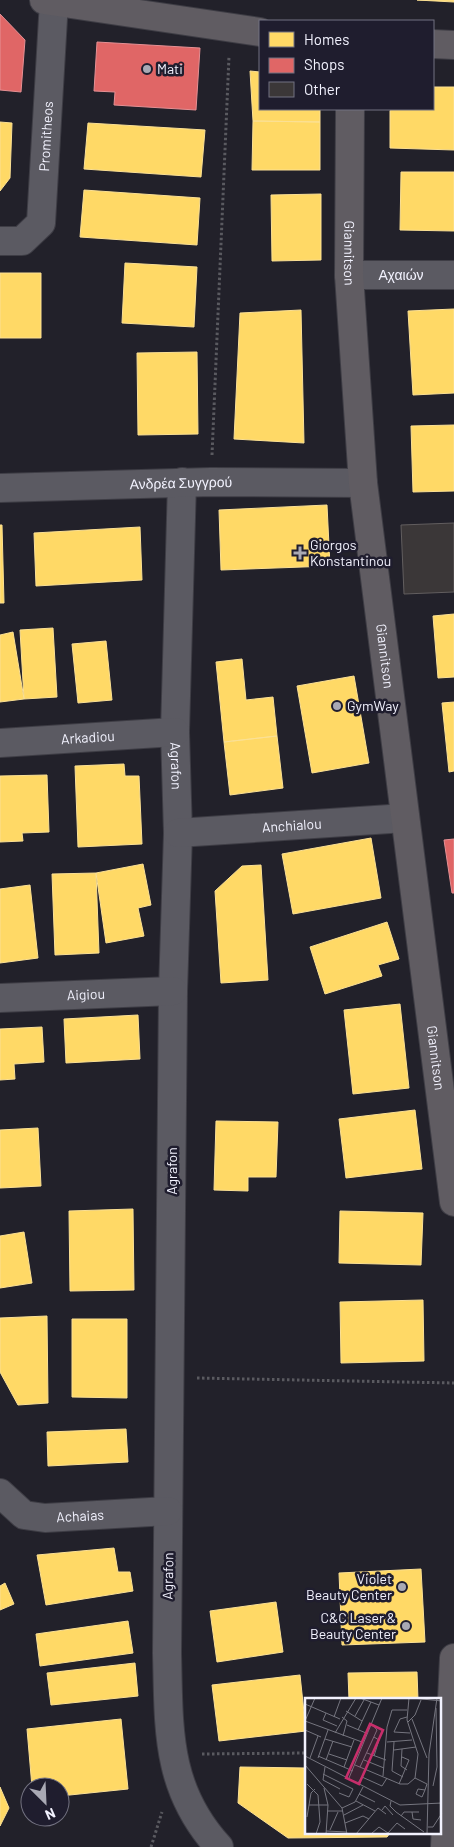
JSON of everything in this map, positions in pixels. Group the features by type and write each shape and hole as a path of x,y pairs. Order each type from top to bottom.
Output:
{"street":[{"path":"49,1 259,32"},
{"name":"Promitheos","path":"0,240 22,241 41,223 49,1"},
{"path":"434,44 454,45"},
{"name":"Giannitson","path":"350,110 349,275 364,483 454,1202"},
{"name":"Αχαιών","path":"349,275 454,275"},
{"name":"Ανδρέα Συγγρού","path":"0,488 182,482 364,483"},
{"name":"Agrafon","path":"182,482 175,732 178,833 173,991 167,1653 170,1733 175,1768 186,1798 200,1823 219,1847"},
{"name":"Arkadiou","path":"0,743 175,732"},
{"name":"Anchialou","path":"178,833 405,818"},
{"name":"Aigiou","path":"0,998 173,991"},
{"name":"Achaias","path":"0,1494 24,1515 45,1518 168,1511"},
{"path":"445,1847 454,1658"}],"path":[{"path":"211,482 230,28"},
{"path":"171,1377 454,1383"},
{"path":"173,1754 305,1753"}],"building: Homes":[{"path":"417,0 454,0 454,2"},
{"path":"250,71 259,72 259,110 320,110 320,122 253,121"},
{"path":"434,87 454,87 454,150 390,148 390,111 434,110"},
{"path":"253,121 320,122 320,170 252,170"},
{"path":"0,122 12,123 10,178 0,191"},
{"path":"88,123 205,130 201,177 84,169"},
{"path":"401,172 454,172 454,231 400,230"},
{"path":"84,190 200,198 197,245 80,237"},
{"path":"321,194 321,260 272,261 271,195"},
{"path":"125,263 197,267 194,327 122,323"},
{"path":"0,273 41,273 41,338 0,338"},
{"path":"454,309 454,393 413,395 408,311"},
{"path":"301,310 304,443 234,439 240,313"},
{"path":"197,352 198,434 138,435 137,353"},
{"path":"454,425 454,491 413,492 411,426"},
{"path":"327,505 330,566 221,570 219,510"},
{"path":"0,525 2,525 4,603 0,603"},
{"path":"140,527 142,580 36,586 34,533"},
{"path":"454,614 454,677 438,678 433,616"},
{"path":"53,628 57,697 24,699 20,630"},
{"path":"13,632 24,699 0,702 0,635"},
{"path":"106,641 112,700 78,703 72,644"},
{"path":"242,659 246,700 273,697 277,736 224,742 216,662"},
{"path":"354,676 369,763 312,773 297,686"},
{"path":"454,702 454,771 449,772 442,703"},
{"path":"277,736 283,788 230,795 224,742"},
{"path":"124,764 125,776 139,776 142,844 78,847 75,766"},
{"path":"47,775 49,832 22,833 23,841 0,842 0,776"},
{"path":"371,838 381,898 293,914 282,854"},
{"path":"143,864 151,905 138,908 144,936 106,943 96,873"},
{"path":"261,865 268,980 221,983 215,891 242,866"},
{"path":"96,873 99,953 55,955 52,874"},
{"path":"30,885 38,958 0,963 0,889"},
{"path":"387,922 399,959 378,965 382,976 325,994 310,947"},
{"path":"400,1004 409,1088 353,1094 344,1010"},
{"path":"138,1015 140,1059 66,1063 64,1019"},
{"path":"42,1027 44,1062 14,1064 15,1079 0,1080 0,1029"},
{"path":"415,1110 422,1169 346,1178 339,1119"},
{"path":"216,1121 278,1122 276,1177 248,1177 248,1191 214,1190"},
{"path":"38,1128 41,1186 0,1188 0,1130"},
{"path":"133,1209 134,1290 70,1291 69,1211"},
{"path":"340,1211 423,1213 421,1265 339,1263"},
{"path":"24,1232 32,1283 0,1288 0,1236"},
{"path":"423,1300 424,1361 341,1363 340,1302"},
{"path":"47,1316 48,1403 18,1405 0,1372 0,1318"},
{"path":"72,1319 127,1319 127,1398 72,1397"},
{"path":"126,1429 128,1462 48,1466 47,1432"},
{"path":"114,1548 118,1572 130,1572 133,1591 46,1605 37,1555"},
{"path":"421,1569 425,1642 342,1645 339,1573"},
{"path":"5,1583 14,1604 0,1610 0,1586"},
{"path":"276,1602 283,1652 217,1662 210,1611"},
{"path":"128,1621 133,1653 40,1666 36,1634"},
{"path":"135,1663 138,1696 51,1705 47,1673"},
{"path":"417,1672 418,1698 349,1698 348,1673"},
{"path":"300,1675 305,1731 219,1741 212,1685"},
{"path":"121,1719 128,1789 70,1795 70,1777 31,1777 27,1729"},
{"path":"240,1767 305,1768 305,1834 389,1834 387,1837 288,1838 238,1803"},
{"path":"0,1787 9,1808 0,1826"}],"building: Shops":[{"path":"0,14 25,40 21,92 0,90"},
{"name":"Mati","path":"97,42 200,48 196,110 114,105 115,92 94,91"},
{"path":"454,839 454,893 452,893 444,840"}],"building: Other":[{"path":"454,523 454,592 404,594 401,525"}],"place":[{"name":"Mati","path":"147,69"},
{"name":"Giorgos Konstantinou","path":"300,553"},
{"name":"GymWay","path":"337,706"},
{"name":"Violet Beauty Center","path":"402,1587"},
{"name":"C&C Laser & Beauty Center","path":"406,1626"}]}
